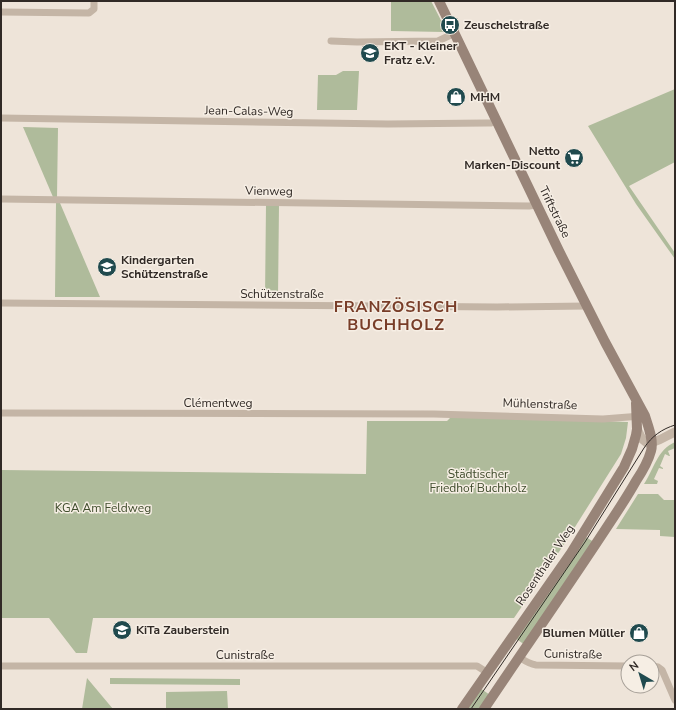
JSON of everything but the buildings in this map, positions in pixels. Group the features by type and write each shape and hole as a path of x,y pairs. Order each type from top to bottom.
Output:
{"main road":[{"name":"Triftstraße","path":"439,1 537,205 636,401 641,416 648,426 652,443"},
{"name":"Triftstraße","path":"637,428 641,416"},
{"name":"Rosenthaler Weg","path":"462,709 571,553 624,467 632,449 637,428"},
{"path":"484,709 566,589 633,486 649,457 652,443"},
{"path":"505,647 519,657"},
{"path":"488,672 502,682"}],"street":[{"path":"1,12 89,13 94,9 94,1"},
{"path":"331,41 438,42 455,33"},
{"name":"Jean-Calas-Weg","path":"1,118 381,124 491,123 496,120"},
{"name":"Vienweg","path":"1,199 537,205"},
{"name":"Schützenstraße","path":"1,303 497,307 587,306"},
{"name":"Clémentweg","path":"1,413 434,414"},
{"name":"Mühlenstraße","path":"434,414 603,419 641,416"},
{"path":"637,428 642,439 647,443 656,442 675,432"},
{"name":"Cunistraße","path":"519,657 525,662 536,665 620,666"},
{"name":"Cunistraße","path":"1,666 477,666 488,672"},
{"path":"660,668 675,700"}],"green space":[{"path":"391,1 431,1 446,30 444,32 391,31"},
{"path":"343,71 359,71 357,110 317,110 318,75 336,75"},
{"path":"675,89 675,162 629,186 675,253 675,259 636,204 588,126"},
{"path":"23,127 58,128 57,197 53,197"},
{"path":"56,203 60,203 100,297 55,297"},
{"path":"266,205 279,205 278,298 265,298"},
{"path":"478,417 628,422 626,438 621,454 563,546 514,618 93,618 87,653 76,653 49,618 1,618 1,470 366,474 367,421 447,421 450,418"},
{"path":"675,442 675,448 668,451 670,456 665,454 660,466 663,469 659,468 654,479 658,481 657,484 644,484 656,460 669,445"},
{"path":"638,494 658,494 664,500 675,500 675,537 660,536 660,530 616,529"},
{"path":"584,536 594,542 525,645 515,638"},
{"path":"87,678 113,709 82,709"},
{"path":"110,678 240,679 240,685 110,684"},
{"path":"480,688 490,695 480,709 465,709"},
{"path":"227,691 228,709 166,709 166,692"}],"tram line":[{"path":"471,709 585,542 644,448 650,440 658,434 675,425"}],"place":[{"name":"Zeuschelstraße","path":"450,25"},
{"name":"EKT - Kleiner Fratz e.V.","path":"370,53"},
{"name":"MHM","path":"456,97"},
{"name":"Netto Marken-Discount","path":"574,158"},
{"name":"Kindergarten Schützenstraße","path":"107,267"},
{"name":"KiTa Zauberstein","path":"122,630"},
{"name":"Blumen Müller","path":"639,633"}],"district":[{"name":"FRANZÖSISCH BUCHHOLZ","path":"396,315"}],"park label":[{"name":"Städtischer Friedhof Buchholz","path":"478,481"},
{"name":"KGA Am Feldweg","path":"103,508"}]}
